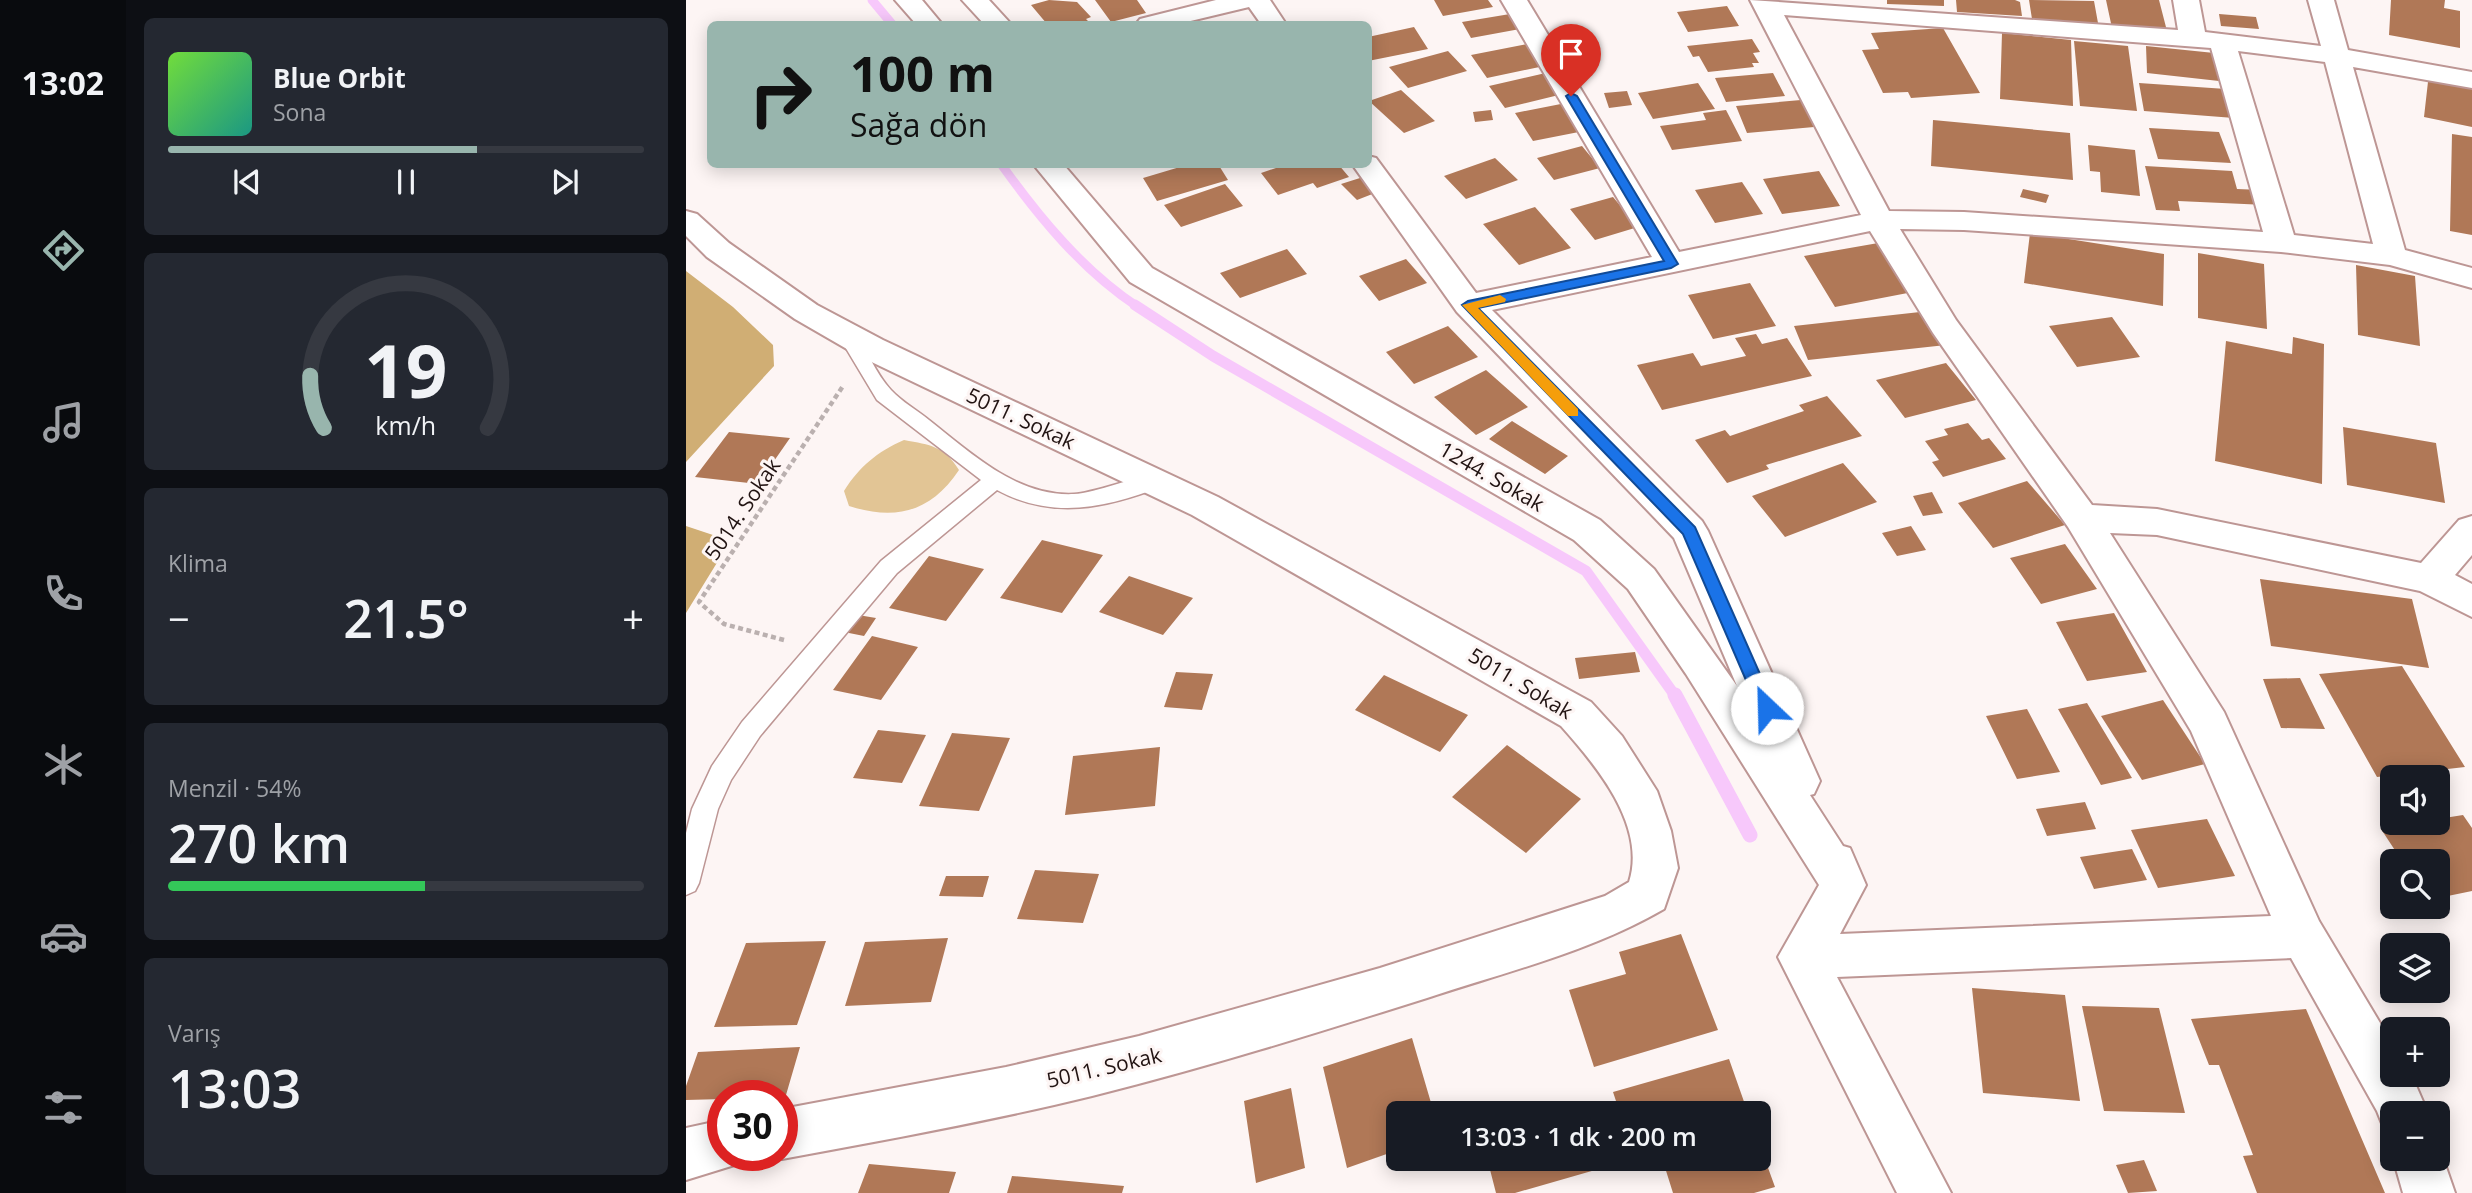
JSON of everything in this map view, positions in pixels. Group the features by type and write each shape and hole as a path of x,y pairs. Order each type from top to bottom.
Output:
{"street":[{"path":"908,0 926,21"},
{"path":"975,0 995,21"},
{"path":"1161,21 1247,0"},
{"path":"1257,0 1271,21"},
{"path":"1514,0 1671,264"},
{"path":"2186,0 2193,39"},
{"path":"2321,0 2390,256"},
{"path":"1764,3 2222,41 2336,56 2472,80"},
{"path":"1764,3 1879,220 1944,326 2081,517 2209,724 2304,936 2399,1101"},
{"path":"2222,41 2281,243"},
{"name":"1244. Sokak","path":"1050,168 1141,275 1587,530 1641,579 1700,663 1844,885"},
{"path":"1369,168 1468,305 1689,531 1844,885 1801,957"},
{"name":"5011. Sokak","path":"686,220 718,250 759,282 854,347 1155,481 1514,676 1576,714 1607,748 1636,791 1649,831 1656,868 1648,895 1618,912 1322,1009 1177,1050 932,1106 798,1131"},
{"path":"1468,305 1879,220 1964,221 2281,243 2390,256 2472,278"},
{"path":"2081,517 2157,522 2429,579 2472,602"},
{"path":"2429,579 2472,530"},
{"path":"1801,957 2304,936"},
{"path":"1801,957 1925,1193"},
{"path":"686,1154 707,1149"},
{"path":"2422,1171 2430,1193"}],"lane":[{"path":"854,347 885,396 997,479 1024,493 1048,500 1069,501 1114,496 1155,481"},
{"path":"686,883 705,809 721,774 751,729 889,567 927,533 997,479"}],"path":[{"name":"5014. Sokak","path":"819,650 724,624 699,602 854,347"}],"shaded area":[{"path":"686,271 733,307 773,345 774,366 686,462"},
{"path":"904,440 922,443 942,451 959,470 937,495 911,509 882,513 849,506 844,491 856,474 877,455"},
{"path":"686,526 722,538 723,553 686,613"}],"building":[{"path":"1049,0 1077,2 1091,17 1086,19 1088,21 1044,21 1031,5"},
{"path":"1095,0 1137,0 1146,13 1115,21 1110,21"},
{"path":"1434,0 1488,0 1493,7 1443,16"},
{"path":"1887,0 1944,0 1944,6 1887,4"},
{"path":"1956,0 2015,0 2020,2 2022,16 1957,12"},
{"path":"2029,0 2094,1 2098,23 2032,19"},
{"path":"2106,0 2159,0 2167,31 2112,28"},
{"path":"2391,0 2445,0 2444,8 2460,11 2460,48 2389,35"},
{"path":"1727,6 1739,26 1688,32 1677,12"},
{"path":"1510,14 1520,29 1471,38 1462,22"},
{"path":"2219,14 2256,17 2259,29 2221,26"},
{"path":"1414,27 1428,49 1372,60 1372,36"},
{"path":"1943,28 1980,93 1911,98 1908,92 1883,93 1862,50 1879,49 1871,33"},
{"path":"2002,33 2071,40 2073,106 2000,99"},
{"path":"1752,39 1760,52 1753,53 1759,63 1752,63 1754,67 1708,72 1699,56 1693,57 1687,46"},
{"path":"2074,41 2128,46 2137,111 2080,106"},
{"path":"1532,43 1549,65 1487,78 1471,55"},
{"path":"2146,46 2224,54 2228,82 2147,73"},
{"path":"1448,51 1467,71 1408,88 1389,67"},
{"path":"1550,72 1567,93 1505,108 1489,86"},
{"path":"1773,73 1785,96 1726,102 1715,78"},
{"path":"2429,73 2472,82 2472,127 2424,117"},
{"path":"1698,83 1715,109 1653,119 1638,93"},
{"path":"2139,83 2226,89 2234,118 2144,111"},
{"path":"1401,90 1435,121 1404,133 1372,104 1372,100"},
{"path":"1627,91 1632,105 1609,108 1604,93"},
{"path":"1801,100 1814,127 1747,133 1736,106"},
{"path":"1571,102 1589,130 1533,141 1515,113"},
{"path":"1491,110 1493,120 1475,122 1473,112"},
{"path":"1726,110 1742,141 1672,150 1660,126 1706,120 1703,113"},
{"path":"1933,120 2070,133 2073,180 1931,166"},
{"path":"2149,128 2219,132 2231,163 2158,159"},
{"path":"2452,134 2472,137 2472,235 2450,231"},
{"path":"2088,145 2135,150 2140,196 2101,192 2100,172 2090,171"},
{"path":"1582,146 1600,168 1554,180 1537,158"},
{"path":"1495,158 1518,180 1466,199 1444,176"},
{"path":"2145,166 2232,171 2237,189 2262,190 2266,205 2178,201 2180,211 2156,210"},
{"path":"1177,168 1220,168 1228,180 1157,201 1143,178"},
{"path":"1276,168 1341,168 1349,177 1317,188 1313,183 1278,195 1261,173"},
{"path":"1819,171 1840,206 1782,214 1763,179"},
{"path":"1360,178 1375,193 1357,200 1341,184"},
{"path":"1742,182 1763,214 1715,223 1695,190"},
{"path":"1225,184 1243,206 1181,227 1164,205"},
{"path":"2023,189 2049,195 2046,203 2020,197"},
{"path":"1613,197 1638,227 1595,240 1570,209"},
{"path":"1535,207 1571,248 1519,265 1483,224"},
{"path":"2030,233 2164,254 2163,306 2024,283"},
{"path":"1884,242 1918,291 1835,307 1804,256"},
{"path":"1287,249 1307,274 1240,298 1220,273"},
{"path":"2198,253 2264,264 2267,329 2198,318"},
{"path":"1406,259 1427,283 1379,301 1359,276"},
{"path":"2356,265 2415,276 2420,346 2358,335"},
{"path":"1750,283 1776,326 1713,339 1688,295"},
{"path":"1929,311 1946,345 1808,360 1794,326"},
{"path":"2112,317 2140,357 2077,367 2049,326"},
{"path":"1448,326 1478,357 1414,384 1386,352"},
{"path":"1756,334 1762,344 1787,338 1812,376 1662,410 1637,365 1693,353 1701,366 1746,356 1735,338"},
{"path":"2293,337 2324,344 2322,484 2215,461 2226,341 2292,354"},
{"path":"1946,363 1976,400 1905,418 1876,380"},
{"path":"1486,370 1528,407 1476,435 1434,397"},
{"path":"1827,396 1862,436 1766,465 1769,469 1727,483 1695,440 1725,430 1730,436 1804,411 1799,405"},
{"path":"1512,421 1568,456 1545,474 1489,439"},
{"path":"1968,423 1982,440 1989,438 2006,459 1943,477 1932,462 1939,460 1925,441 1948,435 1944,429"},
{"path":"2343,427 2436,443 2445,503 2347,485"},
{"path":"729,432 790,438 758,484 695,477"},
{"path":"1843,463 1877,502 1785,537 1752,496"},
{"path":"2027,481 2065,525 1993,548 1958,503"},
{"path":"1932,492 1943,513 1923,516 1913,496"},
{"path":"1911,526 1926,550 1897,556 1882,533"},
{"path":"1042,540 1103,555 1062,613 1000,598"},
{"path":"2065,544 2097,589 2041,604 2010,558"},
{"path":"929,556 984,569 946,621 889,608"},
{"path":"1129,576 1193,598 1163,635 1099,612"},
{"path":"2260,579 2412,599 2429,668 2271,646"},
{"path":"2114,613 2147,672 2087,681 2056,622"},
{"path":"852,614 876,618 864,636 839,631"},
{"path":"872,636 918,647 881,700 833,690"},
{"path":"1635,652 1640,672 1579,679 1575,658"},
{"path":"2402,666 2465,767 2380,765 2380,777 2377,777 2319,674"},
{"path":"1176,672 1213,674 1202,710 1164,707"},
{"path":"1384,675 1468,715 1440,752 1355,710"},
{"path":"2300,678 2325,729 2281,728 2263,679"},
{"path":"2163,700 2205,764 2142,780 2101,716"},
{"path":"2087,703 2132,778 2101,785 2058,709"},
{"path":"2027,709 2060,772 2017,779 1986,716"},
{"path":"878,730 926,735 902,783 853,778"},
{"path":"952,733 1010,738 979,811 919,806"},
{"path":"1507,745 1581,799 1526,853 1452,797"},
{"path":"1160,747 1155,806 1065,815 1073,756"},
{"path":"2085,802 2096,829 2047,836 2036,809"},
{"path":"2463,815 2472,828 2472,891 2450,896 2450,849 2394,849 2385,835 2450,835 2450,817"},
{"path":"2207,819 2235,876 2158,888 2131,830"},
{"path":"2132,849 2147,880 2094,889 2080,857"},
{"path":"1035,870 1099,874 1083,923 1017,919"},
{"path":"946,876 989,876 983,897 939,896"},
{"path":"1681,934 1718,1030 1594,1067 1569,990 1626,974 1619,952"},
{"path":"948,938 931,1002 845,1006 865,942"},
{"path":"826,941 797,1025 714,1027 746,943"},
{"path":"1972,988 2065,995 2080,1101 1983,1093"},
{"path":"2082,1006 2159,1008 2185,1113 2104,1111"},
{"path":"2306,1009 2385,1193 2257,1193 2243,1156 2253,1155 2219,1065 2209,1065 2191,1019"},
{"path":"1412,1038 1430,1101 1386,1101 1386,1154 1347,1168 1323,1067"},
{"path":"800,1047 790,1080 707,1080 707,1099 686,1100 686,1086 698,1052"},
{"path":"1729,1059 1744,1101 1616,1101 1613,1092"},
{"path":"1291,1088 1305,1168 1256,1183 1244,1101"},
{"path":"2144,1160 2157,1191 2128,1193 2116,1165"},
{"path":"869,1164 956,1172 949,1193 858,1193"},
{"path":"1490,1171 1592,1171 1515,1193 1496,1193"},
{"path":"1666,1171 1769,1171 1775,1187 1754,1193 1673,1193"},
{"path":"1012,1176 1124,1186 1122,1193 1007,1193"}],"waterway":[{"path":"872,0 890,21"},
{"path":"1004,168 1063,242 1099,277 1137,306"},
{"path":"1137,306 1213,356 1586,571 1676,697"},
{"path":"1675,695 1750,835"}],"slow traffic":[{"path":"1500,299 1468,305 1573,413"}],"route":[{"path":"1571,96 1671,264 1468,305 1689,531 1767,708"}]}
